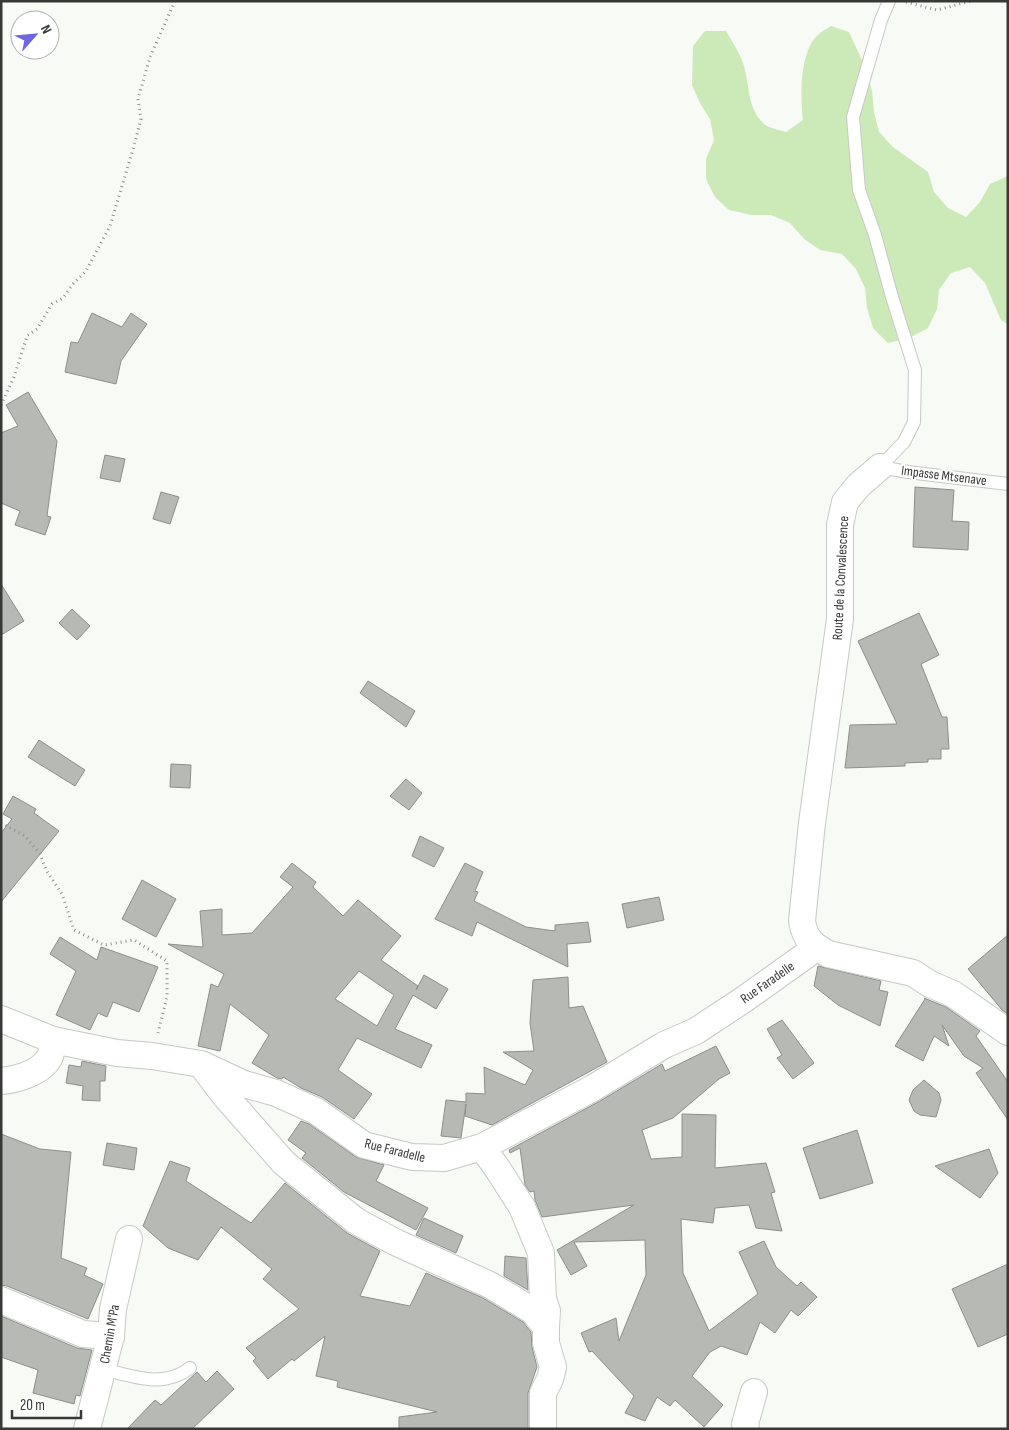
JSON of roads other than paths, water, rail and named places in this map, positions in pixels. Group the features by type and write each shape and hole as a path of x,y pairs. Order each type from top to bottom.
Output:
{"street":[{"name":"Route de la Convalescence","path":"816,948 804,933 802,920 812,823 840,619 840,525 845,502 858,486 880,467"},
{"path":"816,948 843,958 914,973 930,984 953,994 1008,1032"},
{"name":"Rue Faradelle","path":"1,1019 53,1040 117,1054 152,1056 201,1064 244,1084 276,1093 316,1111 364,1145 412,1157 444,1158 482,1147 593,1088 664,1045 696,1031 744,1000 816,948"},
{"path":"1,1081 13,1080 41,1066 49,1059 53,1040"},
{"path":"201,1064 226,1097 284,1163 356,1220 395,1242 490,1285 533,1311 546,1327"},
{"path":"482,1147 522,1207 541,1253 543,1299 547,1311 546,1343 553,1367 550,1379 543,1393 543,1429"},
{"name":"Chemin M'Pa","path":"87,1429 111,1336 113,1310 129,1239"},
{"path":"1,1300 83,1334 111,1336"},
{"path":"746,1429 745,1424 754,1392"}],"lane":[{"name":"Route de la Convalescence","path":"880,467 904,442 914,422 915,370 875,235 859,190 853,117 880,20 889,1"},
{"name":"Impasse Mtsenave","path":"880,467 1008,484"},
{"path":"103,1369 138,1378 161,1381 174,1378 190,1368"}]}
